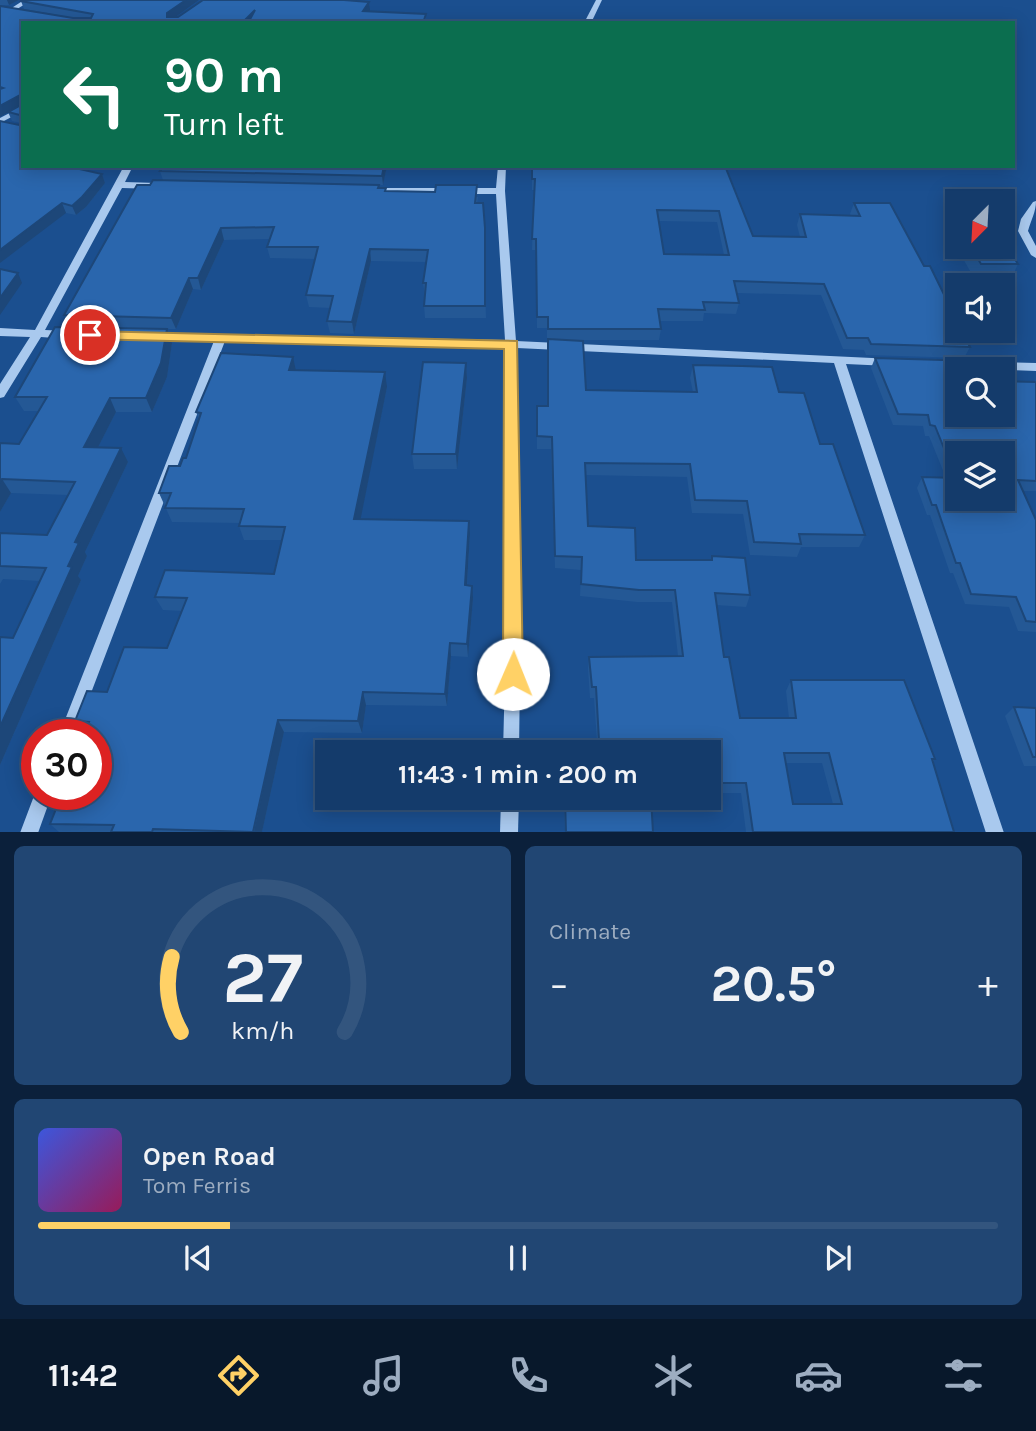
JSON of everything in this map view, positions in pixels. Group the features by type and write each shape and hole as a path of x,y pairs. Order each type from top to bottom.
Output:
{"street":[{"path":"10,11 29,0"},
{"path":"588,21 599,0"},
{"path":"0,9 23,13"},
{"path":"0,122 21,109"},
{"path":"0,122 11,126"},
{"path":"0,394 38,334 127,168"},
{"path":"502,168 500,191 511,344 514,595 511,740"},
{"path":"120,185 173,186"},
{"path":"358,191 500,191"},
{"path":"1036,204 1026,219 1023,232 1036,254"},
{"path":"0,332 77,335"},
{"path":"142,336 511,344 905,363"},
{"path":"72,719 221,337"},
{"path":"839,361 995,832"},
{"path":"944,364 1036,367"},
{"path":"29,832 37,810"},
{"path":"509,832 510,810"}],"building":[{"path":"186,0 167,13 167,17 178,17 203,0 344,0 369,2 363,11 426,14 424,21 249,21 255,10 244,21 21,21 21,105 20,95 0,106 0,89 3,88 0,87 0,6 73,18 91,18 93,14 21,1"},
{"path":"21,105 21,118 20,115 8,112"},
{"path":"0,121 19,125 21,123 21,168 75,168 102,174 72,206 62,203 0,250"},
{"path":"162,168 384,168 382,176 160,171"},
{"path":"532,168 726,168 753,236 806,237 800,214 860,216 854,203 890,203 924,266 930,266 945,297 945,343 968,343 970,347 871,344 868,338 847,338 824,284 734,281 739,303 703,302 705,310 658,309 661,329 548,329 548,317 537,317 536,239 532,239 535,179 532,179","holes":["657,210 719,211 729,255 664,254"]},
{"path":"153,180 379,185 378,188 386,188 385,191 435,192 436,185 477,185 475,203 483,203 485,228 485,306 424,306 426,283 423,283 428,250 370,249 352,322 327,321 333,296 306,295 318,247 267,247 274,227 221,228 198,278 189,278 171,318 64,315 137,185 150,185"},
{"path":"978,259 1015,259 1018,264 981,264"},
{"path":"0,269 18,273 0,298"},
{"path":"55,327 167,329 161,363 146,398 110,398 84,447 121,448 75,542 79,543 68,566 72,567 0,727 0,637 13,638 46,568 0,566 0,533 47,535 75,482 2,479 0,482 0,443 19,444 47,397 15,397"},
{"path":"548,339 583,341 586,390 697,392 693,365 772,367 779,392 804,393 820,444 833,444 865,535 799,534 801,544 754,542 747,501 695,500 690,464 585,463 588,526 635,528 636,560 712,560 712,556 745,558 750,595 715,593 724,657 729,657 740,718 796,718 791,680 904,680 935,759 932,759 954,832 753,832 746,783 721,783 721,740 599,740 596,687 592,687 589,657 683,656 675,590 639,590 581,584 582,557 555,556 552,437 537,436 537,406 548,406","holes":["784,753 829,753 842,804 793,804"]},
{"path":"221,353 293,357 289,370 385,372 354,519 469,521 465,585 472,586 467,644 450,643 445,694 363,692 358,721 278,720 253,832 153,829 152,832 111,832 114,825 50,824 56,810 112,810 112,719 76,719 87,691 107,692 124,647 167,648 187,598 155,597 165,570 274,574 285,527 239,526 244,509 165,508 171,493 159,493 169,466 180,466 183,458 186,458 201,413 196,412"},
{"path":"875,358 945,360 945,427 1015,427 1015,381 1036,382 1036,481 1018,480 1036,520 1036,622 1026,621 1016,597 971,594 922,477 945,478 945,511 1015,511 1015,441 945,441 945,451 935,426 930,425 928,415 898,414"},
{"path":"423,362 466,363 456,454 412,454"},
{"path":"1014,707 1036,708 1036,757 1033,757"},
{"path":"565,810 652,810 653,832 566,832"}],"route":[{"path":"90,335 511,344 513,674"}]}
